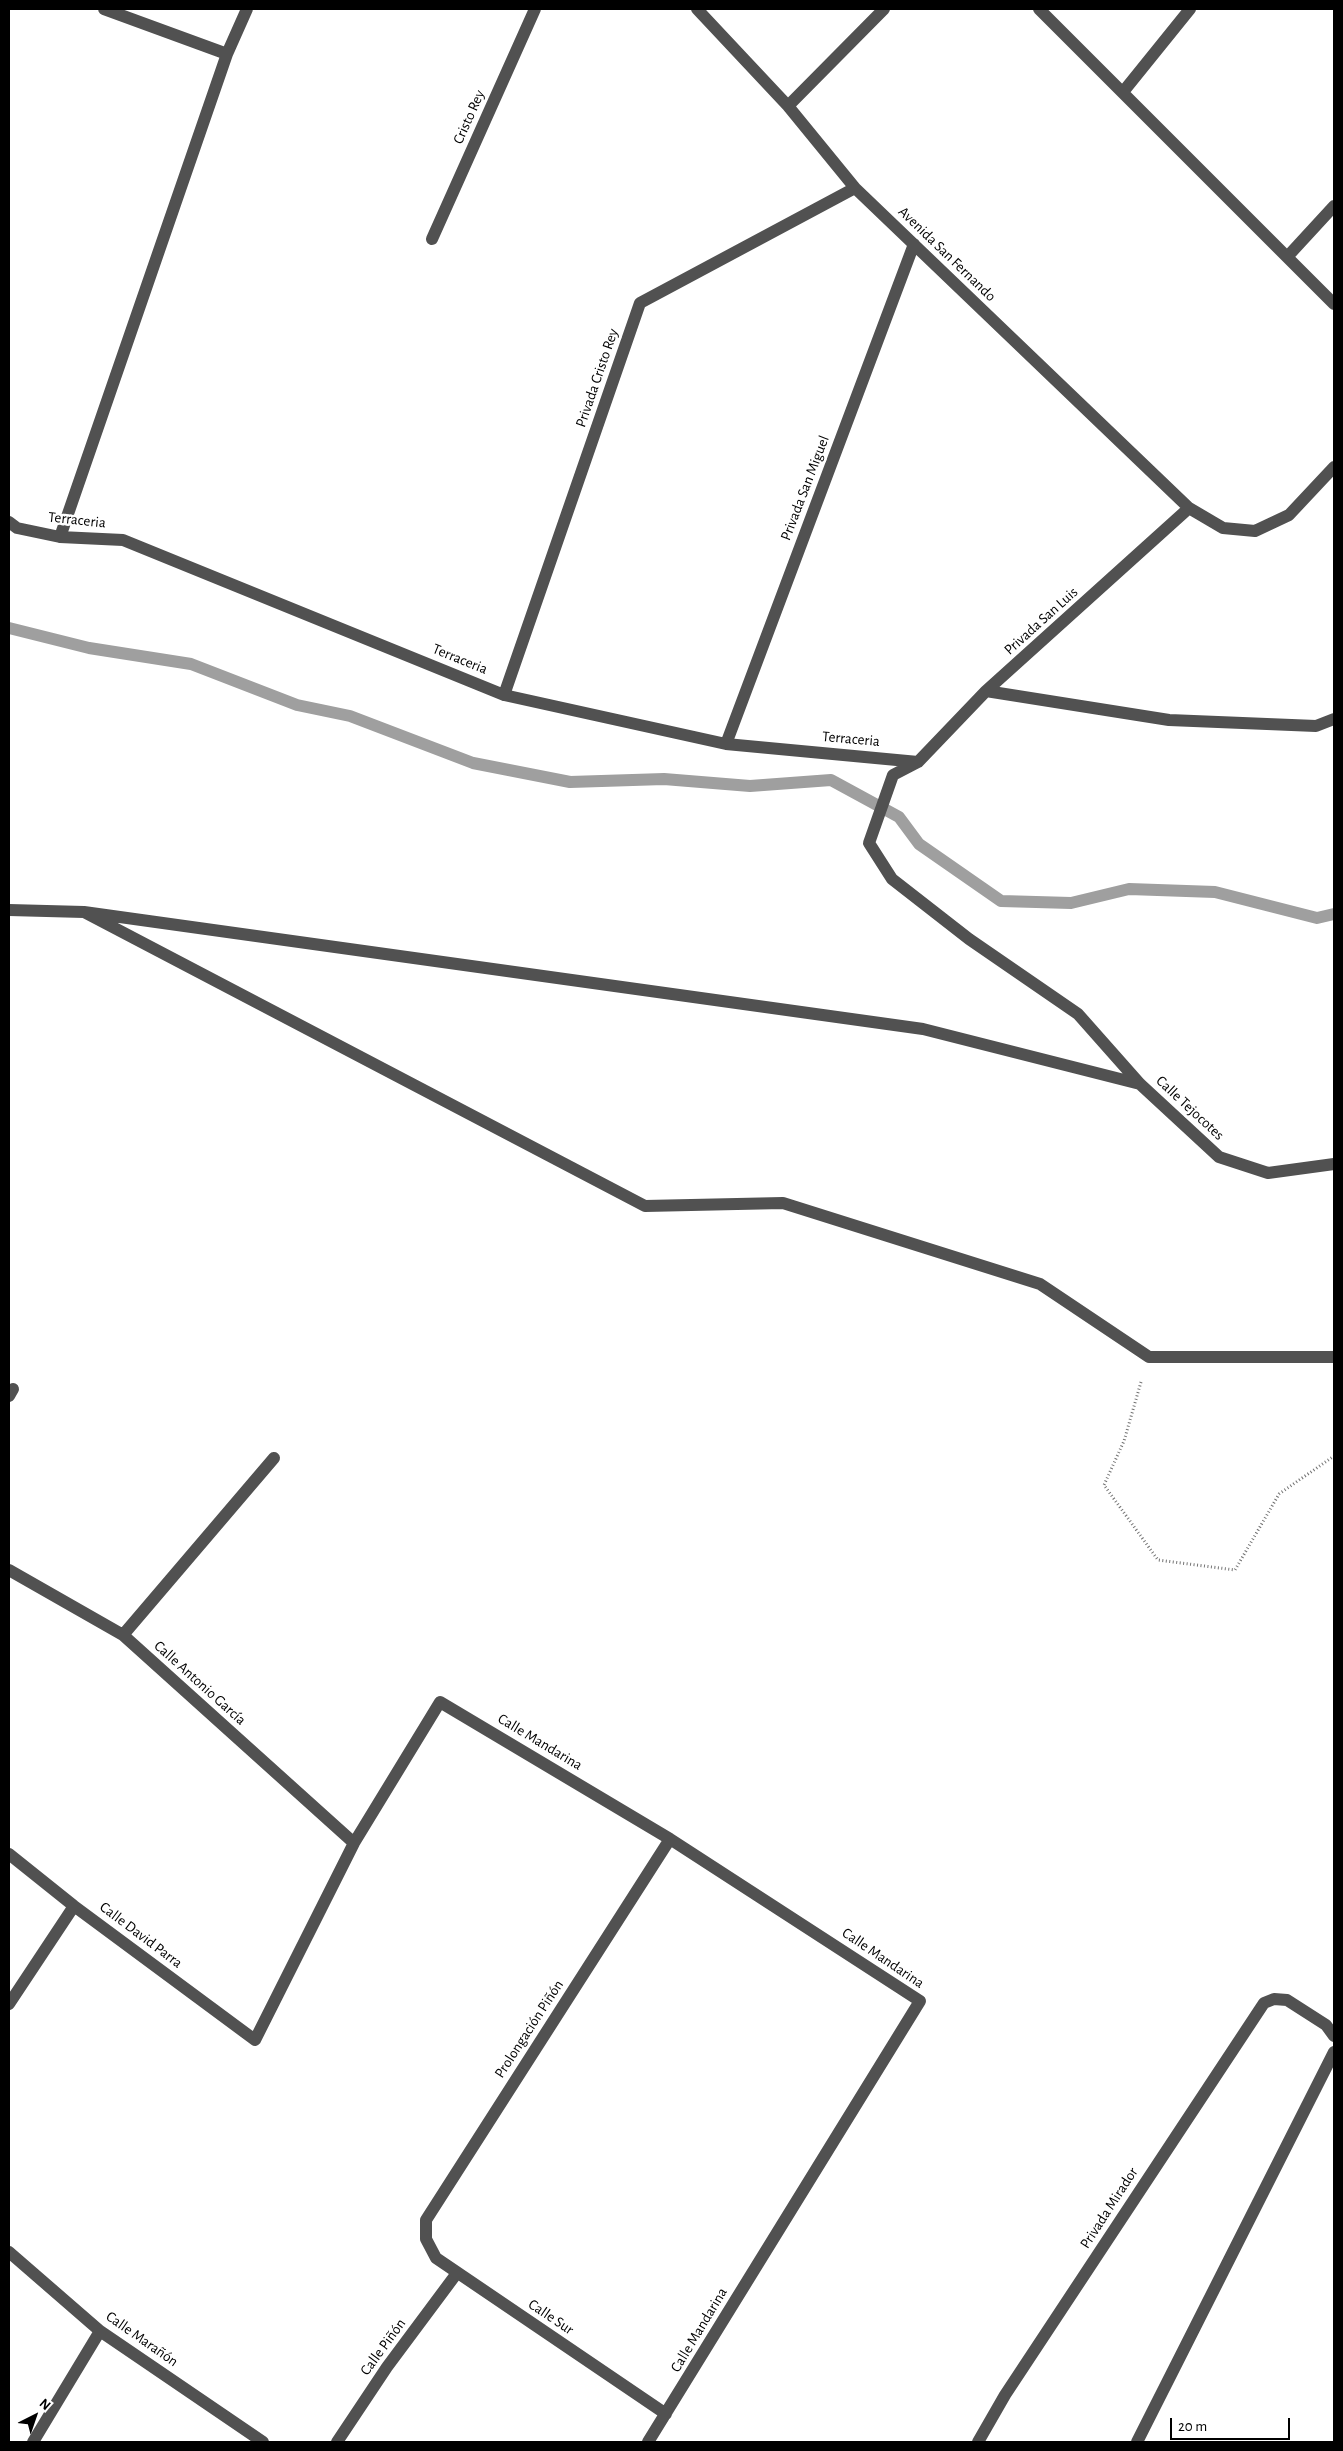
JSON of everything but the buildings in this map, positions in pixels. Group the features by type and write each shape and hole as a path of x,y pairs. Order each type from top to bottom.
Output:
{"street":[{"path":"104,9 227,54"},
{"path":"60,537 227,54 248,9"},
{"name":"Cristo Rey","path":"432,238 535,9"},
{"name":"Avenida San Fernando","path":"697,9 788,106 855,188 1190,508 1223,528 1256,531 1289,515 1334,467"},
{"path":"788,106 884,9"},
{"path":"1039,9 1334,304"},
{"path":"1123,92 1190,9"},
{"name":"Privada Cristo Rey","path":"504,695 640,302 855,188"},
{"path":"1288,256 1334,206"},
{"name":"Privada San Miguel","path":"726,744 914,244"},
{"name":"Privada San Luis","path":"893,775 918,762 986,691 1190,508"},
{"name":"Terraceria","path":"9,522 17,528 60,537 123,540 504,695 726,744 918,762"},
{"path":"986,691 1169,720 1316,726 1334,719"},
{"name":"Calle Tejocotes","path":"893,775 869,843 892,879 970,940 1078,1014 1140,1084 1219,1157 1268,1173 1334,1164"},
{"path":"9,910 84,912 923,1028 1140,1084"},
{"path":"84,912 645,1206 784,1203 1040,1284 1149,1357 1334,1357"},
{"path":"123,1635 274,1458"},
{"name":"Calle Antonio García","path":"9,1570 123,1635 354,1843"},
{"name":"Calle Mandarina","path":"354,1843 440,1702 670,1839 920,2001 648,2442"},
{"name":"Prolongación Piñón","path":"426,2239 426,2220 670,1839"},
{"name":"Calle David Parra","path":"9,1854 74,1906 255,2040 354,1843"},
{"path":"9,2004 74,1906"},
{"name":"Privada Mirador","path":"978,2442 1005,2395 1264,2003 1274,2000 1287,2000 1326,2025 1334,2036"},
{"path":"1136,2442 1334,2052"},
{"name":"Calle Sur","path":"426,2239 436,2258 666,2414"},
{"name":"Calle Marañón","path":"9,2252 100,2331 263,2442"},
{"name":"Calle Piñón","path":"337,2442 387,2367 457,2273"},
{"path":"33,2442 100,2331"}],"path":[{"path":"1149,1357 1124,1441 1104,1485 1158,1560 1235,1570 1280,1494 1334,1456"}],"waterway":[{"path":"9,628 89,648 191,664 297,705 350,716 473,763 570,782 664,779 750,786 831,780 899,817 919,844 1001,901 1071,903 1129,889 1215,892 1317,918 1334,914"}]}
